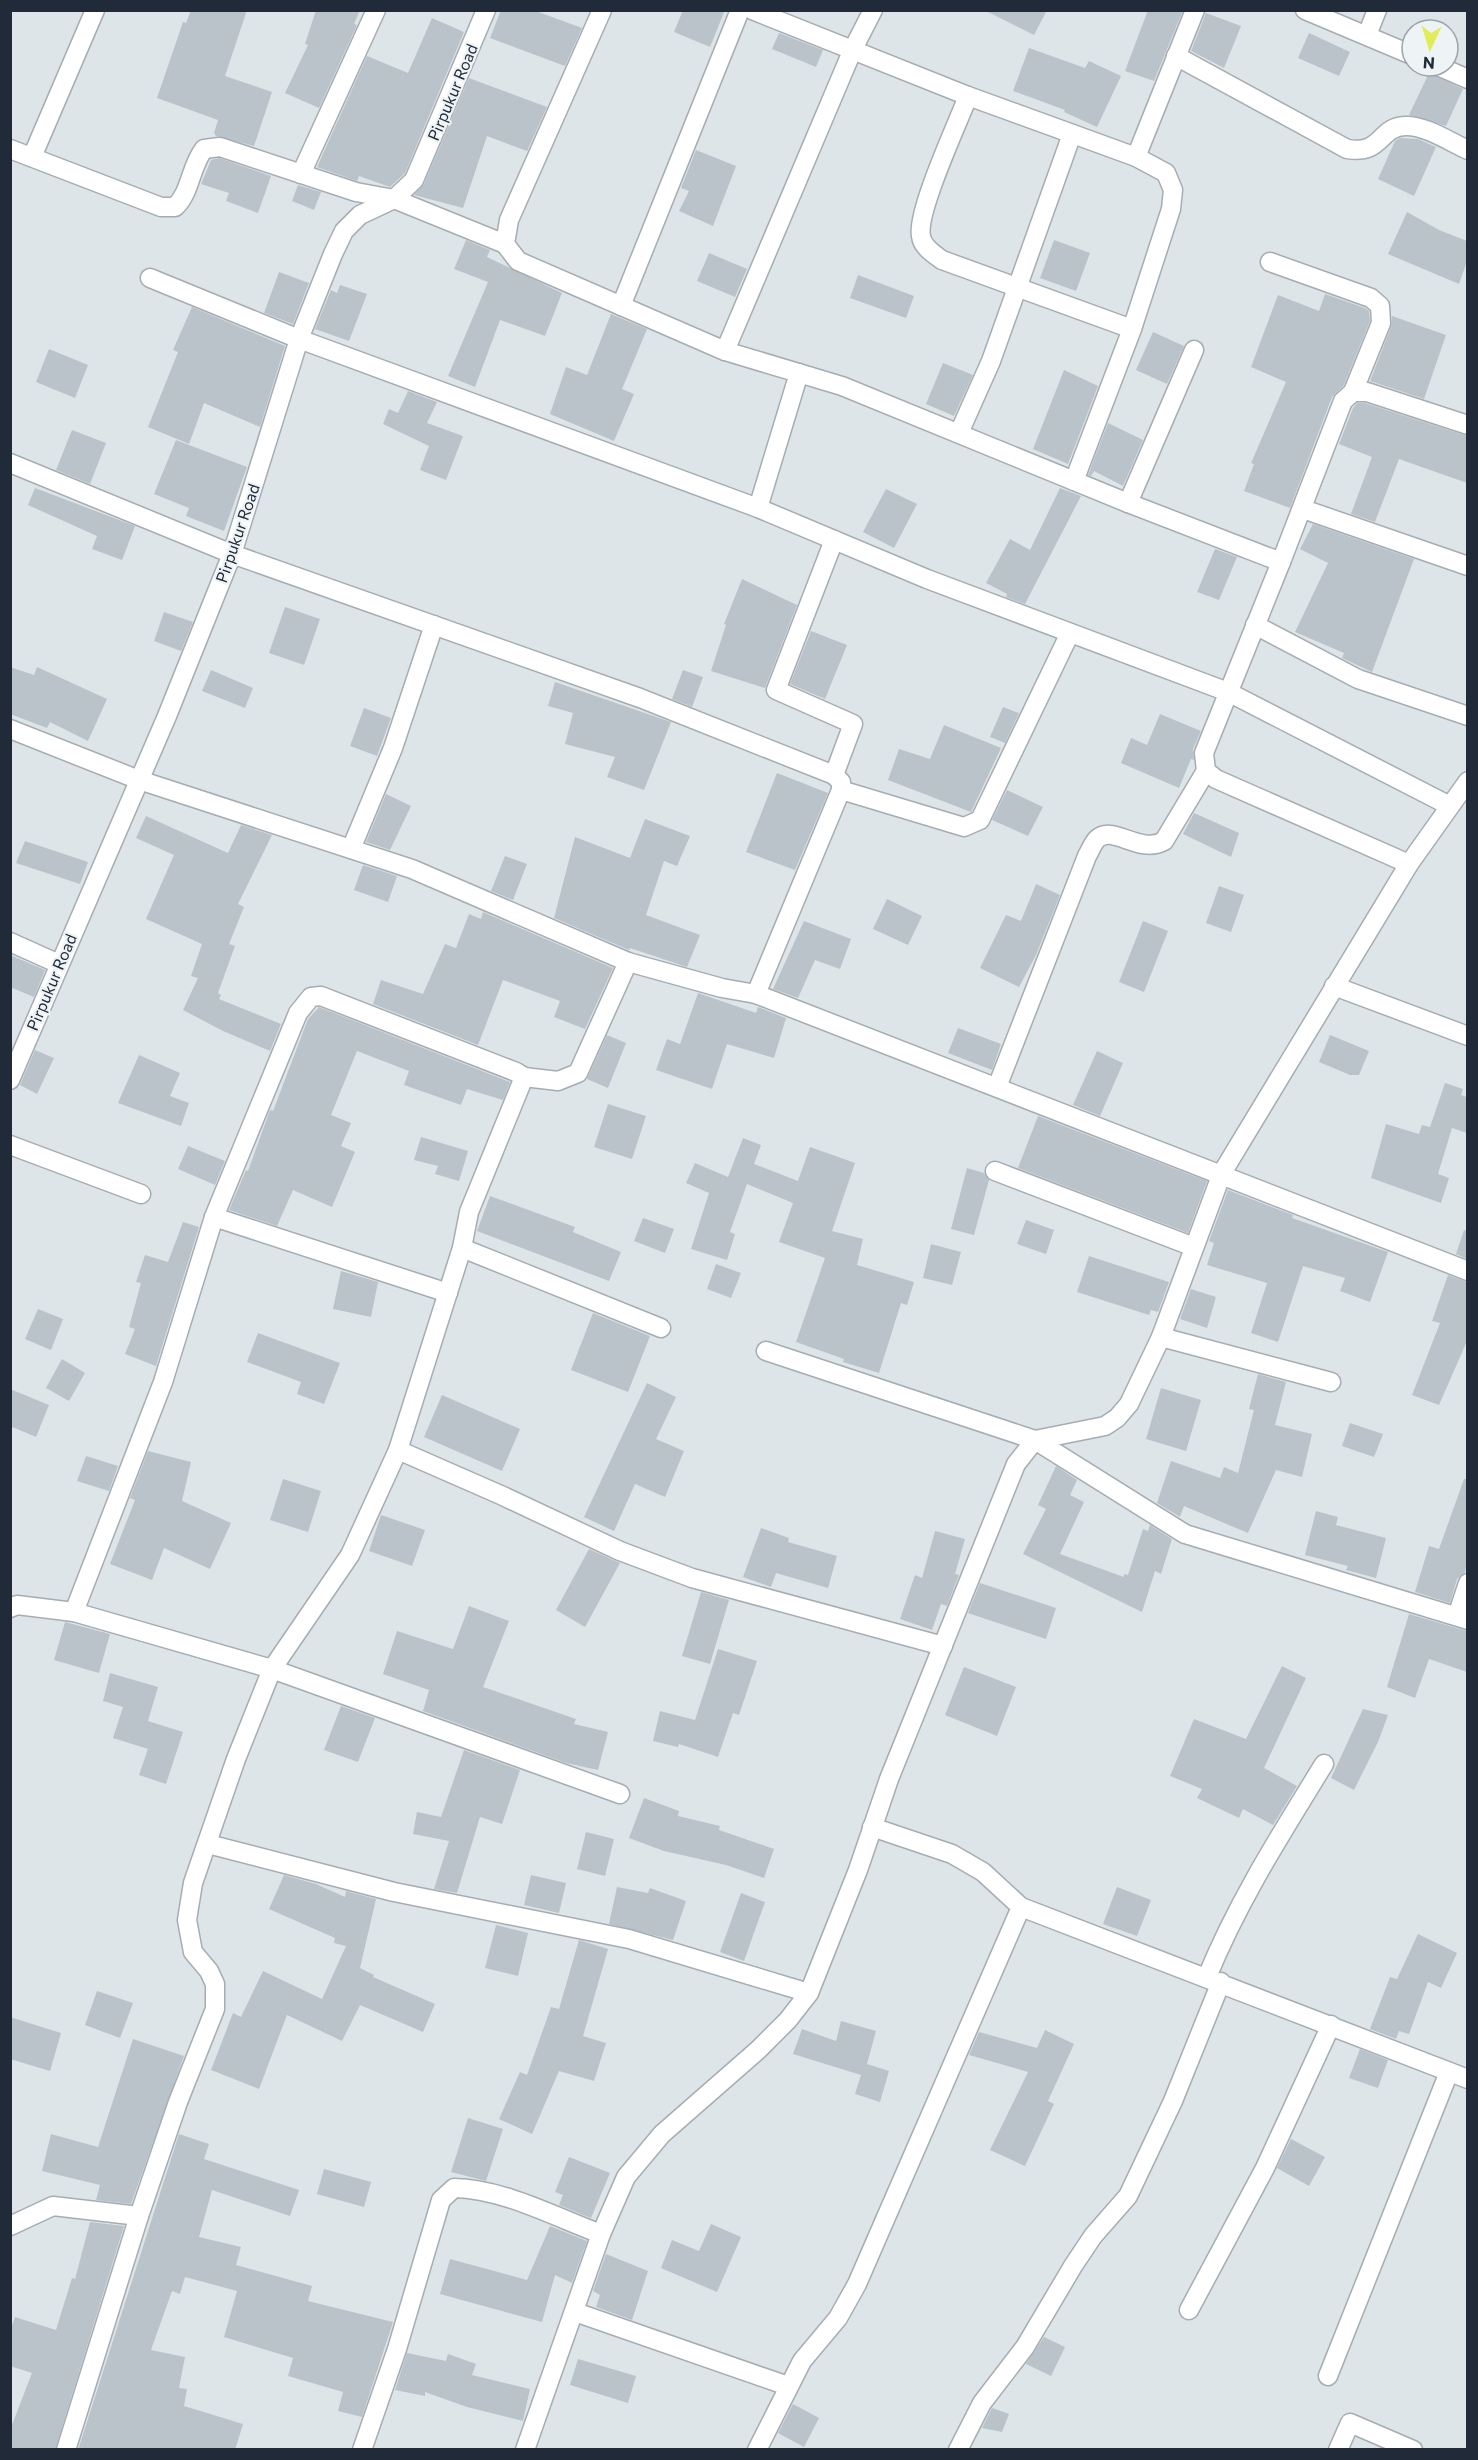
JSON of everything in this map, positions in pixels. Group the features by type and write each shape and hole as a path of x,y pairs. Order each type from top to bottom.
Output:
{"street":[{"path":"32,157 95,10"},
{"path":"301,174 376,10"},
{"name":"Pirpukur Road","path":"10,1080 139,780 232,554 299,339 344,231 360,215 394,199 414,180 486,10"},
{"path":"505,244 509,220 602,10"},
{"path":"621,306 740,10"},
{"path":"752,10 968,96 1137,156 1166,173 1173,190 1171,209 1132,329 1074,481"},
{"path":"725,351 854,49 873,10"},
{"path":"1137,156 1195,10"},
{"path":"1305,10 1400,50"},
{"path":"1367,35 1377,10"},
{"path":"1176,56 1347,149 1362,151 1374,146 1389,130 1405,126 1420,129 1467,150"},
{"path":"968,96 924,212 921,237 929,250 942,260 1132,329"},
{"path":"959,433 991,361 1072,134"},
{"path":"10,149 161,207 175,207 184,199 195,160 204,149 220,147 356,192 394,199 505,244 518,261 725,351 842,386 1128,503 1281,562"},
{"path":"996,1087 1087,856 1097,838 1106,835 1116,836 1146,847 1164,841 1206,771 1204,753 1303,509 1343,401 1353,392 1380,323 1380,306 1371,298 1270,262"},
{"path":"150,278 299,339 758,508 927,579 1228,692 1450,806"},
{"path":"1128,503 1194,350"},
{"path":"758,508 799,373"},
{"path":"1353,392 1366,392 1467,425"},
{"path":"10,463 232,554 640,698 838,783 964,827 980,820 1070,633"},
{"path":"1303,509 1467,566"},
{"path":"756,994 838,783 853,724 776,690 834,540"},
{"path":"351,849 393,748 434,625"},
{"path":"1255,625 1358,679 1467,716"},
{"path":"10,729 139,780 412,869 628,962 722,988 756,994 1222,1173 1467,1271"},
{"path":"1206,771 1216,779 1409,864"},
{"path":"525,2450 601,2234 626,2177 662,2134 758,2050 788,2020 809,1993 873,1827 889,1779 1016,1464 1035,1440 1105,1426 1117,1418 1129,1404 1161,1337 1222,1173 1409,864 1467,781"},
{"path":"10,942 59,964"},
{"path":"74,1612 163,1382 214,1217 298,1013 311,997 321,996 516,1071 524,1077 558,1082 578,1073 628,962"},
{"path":"1334,986 1467,1036"},
{"path":"66,2450 139,2216 178,2102 215,2009 215,1984 209,1971 193,1953 187,1920 193,1883 236,1759 272,1669 350,1555 398,1450 462,1248 469,1212 524,1077"},
{"path":"10,1145 141,1194"},
{"path":"995,1171 1194,1247"},
{"path":"214,1217 448,1293"},
{"path":"462,1248 661,1328"},
{"path":"1161,1337 1331,1382"},
{"path":"766,1351 1035,1440 1185,1534 1462,1618 1467,1583"},
{"path":"398,1450 620,1551 692,1578 943,1646"},
{"path":"10,1608 17,1605 74,1612 272,1669 620,1794"},
{"path":"958,2450 982,2403 1025,2347 1093,2236 1128,2196 1173,2101 1214,1980 1226,1929 1324,1764"},
{"path":"873,1827 952,1854 983,1872 1021,1907 1467,2079"},
{"path":"208,1844 394,1892 628,1939 809,1993"},
{"path":"757,2450 802,2361 838,2318 857,2284 1021,1907"},
{"path":"1189,2310 1265,2168 1331,2025"},
{"path":"1328,2376 1449,2072"},
{"path":"362,2450 397,2349 441,2200 454,2188 472,2188 500,2196 601,2234"},
{"path":"10,2226 53,2206 139,2216"},
{"path":"574,2312 788,2386"},
{"path":"1338,2450 1350,2423 1413,2450"}],"building":[{"path":"191,10 247,10 225,76 272,92 254,146 216,136 214,133 218,120 157,98 183,22 186,23"},
{"path":"316,10 360,10 354,24 357,25 319,108 285,93 308,45 305,44"},
{"path":"501,10 533,10 582,28 565,66 490,38"},
{"path":"683,10 725,10 710,47 674,32"},
{"path":"984,10 1047,10 1034,35"},
{"path":"1148,10 1183,10 1154,81 1125,71"},
{"path":"1206,13 1241,26 1224,68 1191,51"},
{"path":"432,18 464,32 405,173 390,187 359,176 357,181 317,167 367,56 408,73"},
{"path":"779,33 823,50 816,67 772,49"},
{"path":"1309,33 1350,52 1339,76 1298,58"},
{"path":"1029,48 1085,68 1089,61 1121,76 1097,127 1064,112 1065,110 1013,91"},
{"path":"469,78 547,107 527,151 487,136 463,208 414,195 424,184"},
{"path":"1427,78 1440,78 1463,89 1446,126 1409,115"},
{"path":"1400,138 1418,139 1436,147 1414,196 1378,179 1395,141"},
{"path":"696,150 736,166 713,226 679,211 689,191 681,188"},
{"path":"219,158 271,176 258,213 226,201 229,193 201,184 211,160"},
{"path":"298,185 321,192 314,210 292,201"},
{"path":"1407,212 1439,230 1467,241 1467,261 1459,284 1388,254"},
{"path":"466,240 490,250 487,257 562,293 545,336 500,320 475,387 448,376 488,282 454,269"},
{"path":"1054,240 1090,253 1076,291 1040,278"},
{"path":"709,253 747,269 735,297 697,281"},
{"path":"279,272 309,283 293,324 264,313"},
{"path":"858,275 914,296 906,318 850,298"},
{"path":"340,285 367,294 349,341 315,329 331,290 337,293"},
{"path":"1325,294 1365,308 1369,311 1370,321 1344,385 1332,397 1290,508 1244,491 1254,464 1251,463 1286,382 1251,367 1278,295 1319,311"},
{"path":"192,307 285,346 260,427 204,403 189,444 148,427 178,352 173,350"},
{"path":"611,314 647,329 622,389 634,394 614,441 550,414 566,367 587,375"},
{"path":"1392,316 1446,335 1424,399 1370,381 1391,327"},
{"path":"1153,332 1184,346 1167,384 1136,370"},
{"path":"49,349 88,365 75,398 36,382"},
{"path":"943,363 973,375 954,416 926,404"},
{"path":"1064,370 1098,386 1068,464 1033,449"},
{"path":"408,391 437,402 427,423 463,436 446,480 420,470 429,446 383,424 389,409 398,413"},
{"path":"1357,403 1365,403 1467,436 1467,483 1399,459 1375,522 1351,514 1372,457 1339,444"},
{"path":"1108,423 1143,440 1123,486 1094,471 1091,476 1088,475"},
{"path":"72,430 106,443 90,484 56,470"},
{"path":"176,440 247,467 224,531 186,516 189,508 154,494"},
{"path":"35,488 135,526 122,560 92,549 97,536 28,505"},
{"path":"1060,488 1081,496 1025,604 1006,597 1007,594 986,583 1010,539 1030,550"},
{"path":"886,489 917,504 894,548 863,532"},
{"path":"1313,524 1414,559 1372,672 1342,658 1344,653 1295,632 1328,563 1300,549"},
{"path":"1215,549 1237,557 1219,600 1197,592"},
{"path":"742,579 797,605 765,688 711,671 726,625 724,624"},
{"path":"285,607 320,619 304,665 269,653"},
{"path":"164,612 193,622 181,651 154,641"},
{"path":"811,631 847,645 825,699 790,684"},
{"path":"10,667 34,675 37,667 107,699 88,741 50,722 47,728 10,714"},
{"path":"211,670 253,688 245,708 202,691"},
{"path":"683,670 703,677 692,707 672,699"},
{"path":"555,682 671,722 644,790 607,777 615,757 565,744 573,713 548,706"},
{"path":"1003,707 1019,713 1005,743 990,737"},
{"path":"364,708 391,718 377,756 350,746"},
{"path":"1160,714 1201,731 1193,749 1194,760 1191,759 1179,788 1121,763 1131,738 1147,745"},
{"path":"944,725 1001,748 971,812 888,780 899,749 930,759"},
{"path":"777,773 828,793 795,870 746,852"},
{"path":"1007,790 1043,807 1028,836 992,820"},
{"path":"386,794 411,806 390,850 366,842"},
{"path":"1194,813 1239,833 1231,857 1183,834"},
{"path":"146,816 228,853 241,825 272,835 238,904 244,907 229,944 235,946 218,993 221,995 219,999 281,1024 270,1051 223,1031 183,1010 198,978 191,976 202,944 146,919 174,855 136,838"},
{"path":"645,819 690,836 677,866 664,861 646,915 700,935 687,967 630,948 629,950 554,918 575,837 630,858"},
{"path":"25,841 88,862 80,884 16,863"},
{"path":"505,856 527,864 513,900 491,891"},
{"path":"363,865 397,876 388,902 354,890"},
{"path":"1036,884 1060,895 1036,955 1019,987 980,968 1006,915 1021,921"},
{"path":"1219,886 1244,895 1231,932 1206,923"},
{"path":"887,899 922,916 908,945 873,929"},
{"path":"483,912 613,968 585,1029 554,1017 560,1001 503,980 478,1045 373,1004 381,980 423,994 445,944 456,948 469,914 481,919"},
{"path":"804,921 851,939 840,969 815,960 798,998 773,989"},
{"path":"1143,921 1168,931 1144,992 1119,982"},
{"path":"10,955 45,970 34,997 10,987"},
{"path":"698,993 756,1013 758,1007 786,1018 774,1058 727,1044 712,1089 656,1070 667,1039 680,1044"},
{"path":"319,1007 510,1082 503,1100 467,1089 461,1105 404,1085 409,1071 357,1051 331,1115 351,1123 341,1146 355,1152 332,1207 293,1190 277,1226 229,1210 246,1170 248,1171 270,1110 273,1111 308,1019"},
{"path":"958,1028 1001,1044 992,1070 948,1053"},
{"path":"607,1035 626,1043 608,1088 587,1079"},
{"path":"1330,1035 1369,1051 1359,1075 1350,1075 1319,1062"},
{"path":"35,1050 54,1058 37,1094 20,1085"},
{"path":"1097,1051 1123,1063 1100,1116 1073,1105"},
{"path":"139,1055 180,1073 170,1096 189,1103 181,1126 118,1103"},
{"path":"1445,1083 1463,1089 1461,1095 1467,1097 1467,1133 1452,1128 1438,1174 1449,1178 1441,1203 1371,1178 1386,1124 1419,1134 1422,1125 1430,1127"},
{"path":"608,1104 646,1116 632,1159 594,1147"},
{"path":"1038,1116 1207,1181 1188,1233 1018,1168"},
{"path":"421,1137 468,1151 459,1181 435,1174 438,1166 414,1160"},
{"path":"743,1138 761,1145 754,1164 798,1181 810,1147 855,1163 832,1231 863,1239 857,1265 914,1282 907,1305 901,1303 879,1373 843,1362 844,1359 796,1342 825,1258 779,1242 793,1203 747,1184 730,1232 735,1234 727,1260 691,1249 709,1193 686,1183 695,1163 728,1177"},
{"path":"188,1146 225,1161 215,1185 178,1169"},
{"path":"967,1168 984,1173 989,1180 974,1235 951,1229"},
{"path":"1228,1190 1293,1215 1292,1218 1388,1252 1370,1302 1340,1291 1345,1278 1303,1266 1278,1342 1251,1333 1267,1283 1207,1265 1214,1243 1209,1241"},
{"path":"490,1196 575,1227 573,1232 621,1252 609,1281 477,1231"},
{"path":"643,1218 674,1229 665,1253 634,1241"},
{"path":"1026,1220 1054,1230 1046,1254 1017,1244"},
{"path":"183,1222 199,1227 156,1366 125,1354 135,1329 129,1327 141,1283 136,1282 145,1255 168,1262"},
{"path":"1464,1230 1467,1231 1467,1259 1456,1254"},
{"path":"931,1244 961,1252 952,1285 923,1278"},
{"path":"1089,1256 1169,1282 1158,1312 1151,1310 1149,1315 1077,1292"},
{"path":"716,1264 741,1273 731,1298 707,1289"},
{"path":"341,1271 378,1282 371,1317 333,1309"},
{"path":"1448,1275 1467,1282 1467,1341 1439,1405 1412,1395 1440,1323 1432,1321"},
{"path":"1191,1289 1216,1297 1207,1328 1180,1319"},
{"path":"38,1309 63,1319 51,1350 25,1339"},
{"path":"593,1313 650,1336 628,1392 571,1370"},
{"path":"258,1333 340,1363 324,1404 297,1394 301,1382 247,1362"},
{"path":"62,1359 85,1373 69,1401 46,1388"},
{"path":"1258,1374 1286,1382 1275,1425 1312,1434 1302,1477 1276,1470 1248,1533 1184,1506 1180,1517 1157,1503 1171,1461 1220,1478 1224,1467 1238,1473 1254,1410 1249,1409"},
{"path":"647,1383 676,1397 656,1439 684,1451 665,1497 635,1484 614,1531 584,1517"},
{"path":"1161,1388 1201,1400 1186,1451 1146,1439"},
{"path":"10,1389 49,1405 36,1437 10,1426"},
{"path":"442,1395 520,1429 502,1471 424,1437"},
{"path":"1350,1423 1383,1434 1374,1457 1342,1446"},
{"path":"148,1451 191,1462 182,1501 231,1523 210,1569 164,1548 152,1580 110,1564 135,1500 130,1498"},
{"path":"86,1456 118,1466 109,1491 77,1481"},
{"path":"1056,1466 1077,1480 1070,1495 1084,1502 1060,1554 1124,1577 1124,1574 1128,1575 1143,1529 1148,1531 1150,1525 1172,1539 1161,1574 1155,1571 1142,1612 1023,1554 1046,1509 1038,1505"},
{"path":"283,1479 321,1491 308,1532 270,1520"},
{"path":"1464,1479 1467,1479 1467,1564 1465,1572 1457,1579 1450,1603 1415,1592 1429,1546 1439,1549"},
{"path":"1316,1511 1338,1517 1336,1525 1386,1538 1376,1578 1346,1570 1348,1566 1305,1555"},
{"path":"381,1515 425,1530 412,1566 369,1551"},
{"path":"761,1528 789,1538 788,1542 837,1556 828,1588 776,1573 771,1587 743,1577"},
{"path":"935,1531 965,1539 955,1574 959,1575 947,1606 941,1604 932,1630 900,1619 915,1575 922,1578"},
{"path":"589,1549 620,1563 585,1627 556,1610"},
{"path":"980,1583 1056,1608 1046,1639 968,1613"},
{"path":"701,1592 729,1600 710,1664 682,1656"},
{"path":"469,1606 509,1621 483,1687 576,1719 574,1724 608,1732 598,1770 566,1763 423,1711 429,1690 383,1674 397,1631 453,1649"},
{"path":"1409,1614 1467,1631 1467,1672 1429,1659 1415,1698 1387,1687"},
{"path":"65,1622 110,1634 99,1673 54,1660"},
{"path":"718,1649 757,1661 739,1715 733,1713 718,1757 679,1744 678,1747 653,1741 660,1711 695,1720"},
{"path":"1282,1666 1306,1678 1264,1768 1297,1786 1273,1825 1243,1809 1239,1818 1197,1798 1202,1789 1170,1776 1194,1719 1246,1739"},
{"path":"964,1667 1016,1687 997,1736 945,1715"},
{"path":"110,1673 158,1687 148,1721 183,1732 166,1784 139,1775 148,1749 113,1738 123,1707 103,1701"},
{"path":"341,1706 375,1718 358,1762 324,1750"},
{"path":"1363,1709 1388,1715 1378,1742 1354,1790 1331,1778"},
{"path":"464,1750 520,1770 502,1824 480,1817 457,1893 434,1889 449,1841 413,1834 417,1812 441,1817"},
{"path":"644,1798 679,1811 678,1816 720,1826 719,1830 774,1849 764,1878 726,1865 664,1851 629,1838"},
{"path":"586,1832 614,1839 605,1876 577,1869"},
{"path":"284,1875 316,1884 345,1897 346,1891 376,1899 360,1968 374,1975 373,1977 435,2004 423,2032 360,2005 342,2041 287,2015 259,2089 211,2070 233,2013 241,2017 263,1971 322,1999 346,1946 334,1943 335,1938 269,1909"},
{"path":"531,1875 566,1883 559,1913 524,1905"},
{"path":"617,1887 648,1893 650,1888 686,1901 673,1940 609,1924"},
{"path":"1117,1887 1151,1900 1137,1936 1103,1924"},
{"path":"741,1893 765,1902 744,1961 720,1952"},
{"path":"496,1925 528,1933 518,1976 485,1968"},
{"path":"1418,1934 1457,1953 1441,1988 1428,1982 1409,2034 1399,2031 1396,2039 1370,2029 1390,1977 1397,1979"},
{"path":"579,1940 608,1949 583,2036 606,2043 594,2081 559,2071 532,2134 499,2119 520,2072 527,2075 551,2007 559,2009"},
{"path":"97,1991 133,2003 120,2038 85,2025"},
{"path":"10,2017 61,2033 50,2071 10,2059"},
{"path":"841,2021 876,2031 867,2064 889,2071 880,2102 855,2094 861,2075 793,2054 802,2029 836,2041"},
{"path":"1045,2030 1074,2044 1048,2101 1054,2104 1025,2166 990,2150 1028,2072 969,2055 979,2032 1037,2048"},
{"path":"133,2039 184,2056 131,2204 96,2200 100,2185 42,2171 51,2134 98,2147"},
{"path":"1360,2049 1388,2060 1378,2088 1349,2078"},
{"path":"468,2118 503,2129 486,2181 451,2172"},
{"path":"179,2134 209,2144 204,2159 299,2190 290,2216 212,2190 199,2237 241,2247 236,2265 312,2286 308,2301 393,2322 362,2417 338,2411 343,2392 288,2376 293,2358 224,2337 237,2291 185,2277 180,2294 172,2291 151,2350 185,2357 179,2388 187,2389 184,2406 243,2424 235,2450 78,2450"},
{"path":"1291,2139 1325,2157 1309,2186 1277,2168"},
{"path":"569,2157 610,2173 591,2218 559,2205 563,2195 555,2192"},
{"path":"324,2169 371,2182 364,2207 317,2194"},
{"path":"90,2222 124,2226 55,2450 10,2450 10,2430 32,2373 10,2366 10,2332 15,2317 56,2330 72,2278 75,2279"},
{"path":"711,2224 741,2237 717,2292 661,2268 672,2240 699,2251"},
{"path":"550,2226 587,2241 572,2283 555,2275 542,2322 440,2294 450,2259 527,2280"},
{"path":"606,2254 648,2271 632,2320 596,2307 600,2295 593,2291"},
{"path":"1044,2337 1065,2347 1051,2376 1026,2364"},
{"path":"407,2353 446,2361 448,2354 476,2364 472,2375 530,2389 523,2421 467,2407 425,2392 425,2396 395,2390"},
{"path":"578,2359 636,2376 628,2403 570,2385"},
{"path":"793,2404 819,2418 804,2447 778,2433"},
{"path":"992,2408 1009,2414 1002,2432 982,2428"}]}
